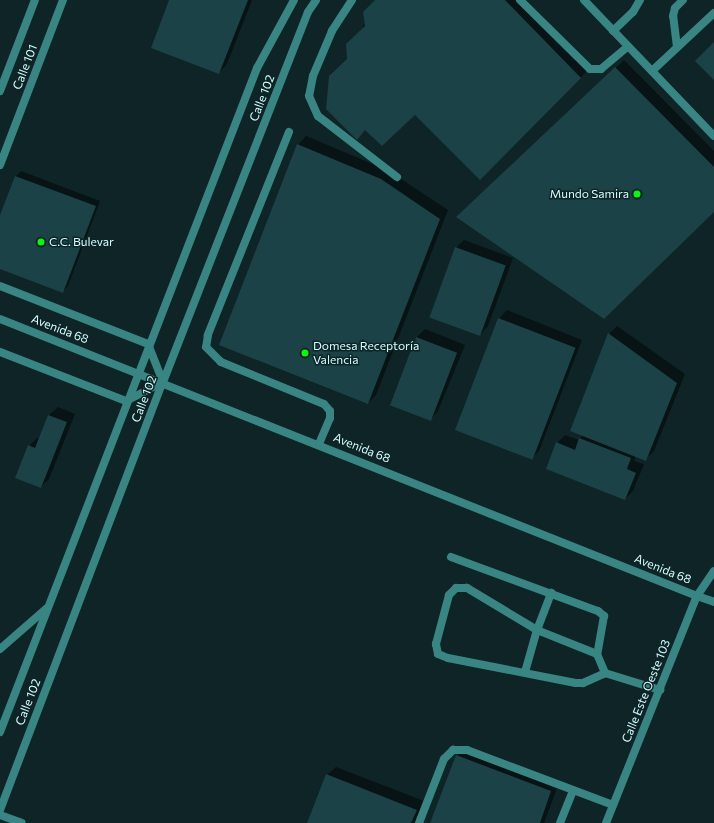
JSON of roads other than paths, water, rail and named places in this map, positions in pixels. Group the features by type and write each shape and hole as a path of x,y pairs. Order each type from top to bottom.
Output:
{"street":[{"name":"Calle 101","path":"0,91 35,0"},
{"name":"Calle 101","path":"0,165 63,0"},
{"name":"Calle 102","path":"0,732 137,372 257,68 294,0"},
{"name":"Calle 102","path":"0,810 163,382 308,12 316,0"},
{"path":"352,0 332,31 313,76 309,96 318,116 397,177"},
{"path":"520,0 590,69 601,69 628,46"},
{"path":"584,0 714,136"},
{"path":"613,31 633,12 640,0"},
{"path":"677,47 672,16 675,8 683,0"},
{"path":"652,71 714,13"},
{"path":"289,132 208,335 206,347 221,362 324,404 330,411 330,418 319,444"},
{"path":"0,286 148,344 163,382 126,401 0,352"},
{"name":"Avenida 68","path":"0,319 163,382 714,602"},
{"path":"452,557 598,611 604,616 596,654 605,673"},
{"name":"Calle Este Oeste 103","path":"606,823 697,596 714,570"},
{"path":"596,654 536,630 467,588 456,588 449,596 436,644 438,654 525,672 583,683 605,673 660,690"},
{"path":"525,672 536,630 551,593"},
{"path":"0,649 47,608"},
{"path":"419,823 444,759 453,750 467,750 613,805"},
{"path":"560,823 573,790"},
{"path":"0,815 22,823"}],"place":[{"name":"Mundo Samira","path":"637,194"},
{"name":"C.C. Bulevar","path":"41,242"},
{"name":"Domesa Receptoría Valencia","path":"305,353"}]}
